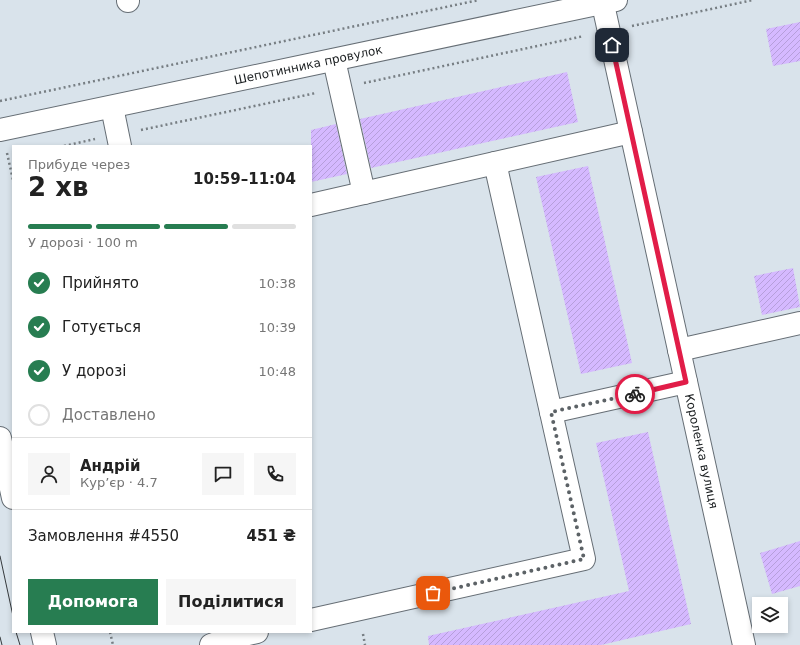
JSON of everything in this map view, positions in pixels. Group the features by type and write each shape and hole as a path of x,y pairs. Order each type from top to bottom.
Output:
{"street":[{"name":"Короленка вулиця","path":"607,1 609,31 744,645"},
{"name":"Шепотинника провулок","path":"0,130 607,1"},
{"path":"334,60 364,193"},
{"path":"112,107 119,140"},
{"path":"312,204 631,132"},
{"path":"312,620 584,559 495,163"},
{"path":"679,350 800,323"},
{"path":"551,412 686,382"},
{"path":"5,440 12,491"},
{"path":"42,633 45,645"},
{"path":"224,638 252,633"}],"path":[{"path":"0,101 479,0"},
{"path":"73,145 119,140 340,88 753,0"},
{"path":"8,158 12,157"},
{"path":"110,633 113,645"}],"building":[{"path":"800,22 800,61 773,66 766,29"},
{"path":"567,72 578,122 371,168 360,119"},
{"path":"336,124 347,174 312,182 311,130"},
{"path":"588,166 632,363 581,374 536,177"},
{"path":"793,268 800,307 762,315 754,276"},
{"path":"648,432 691,624 601,645 429,645 428,636 629,591 596,443"},
{"path":"800,541 800,586 772,594 760,553"}],"tram line":[{"path":"0,556 12,611"},
{"path":"16,633 20,645"},
{"path":"0,637 2,645"}],"way so far":[{"path":"433,593 584,559 551,412 635,394"}],"route":[{"path":"612,45 686,382 635,394"}]}
